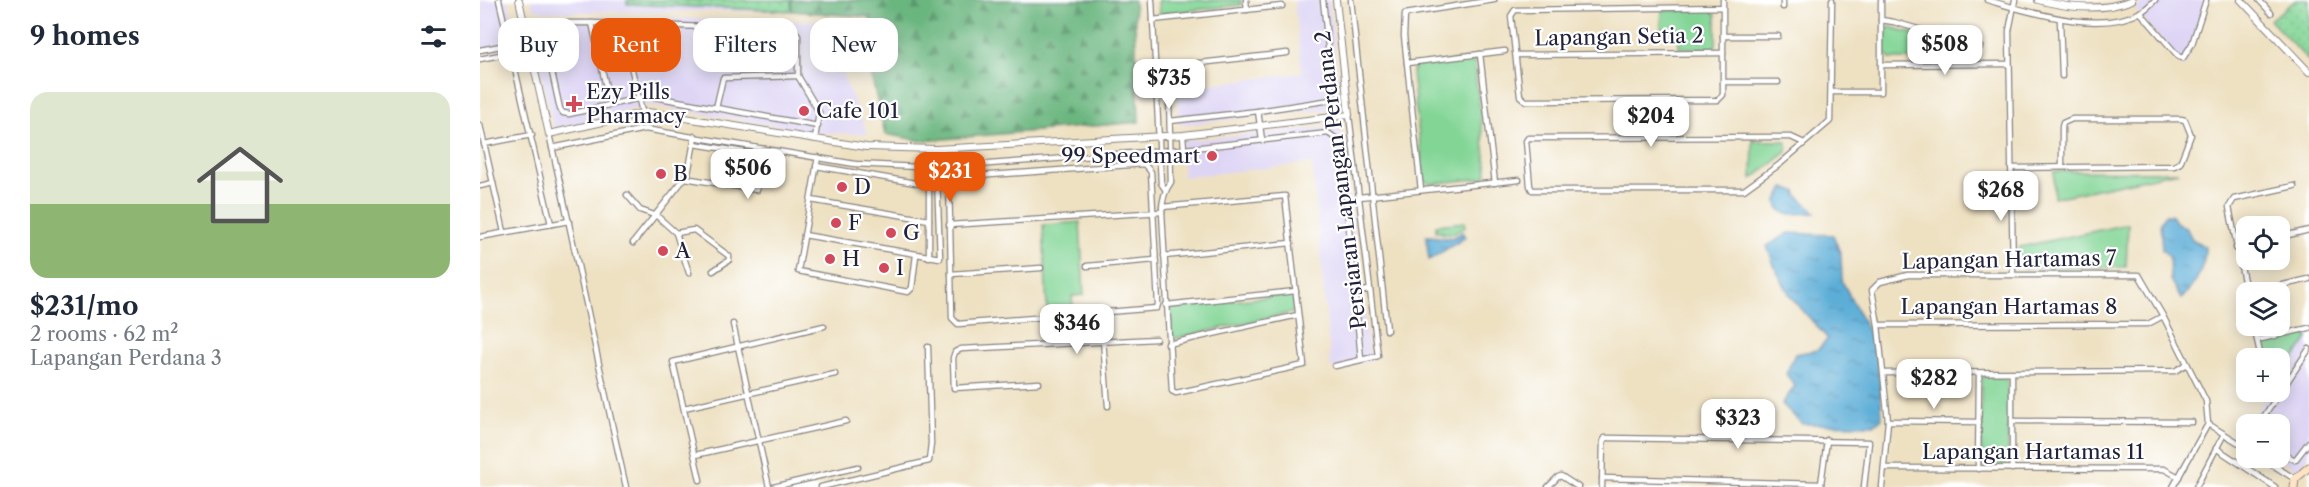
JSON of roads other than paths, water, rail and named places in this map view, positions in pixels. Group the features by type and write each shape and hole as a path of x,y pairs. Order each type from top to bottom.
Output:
{"main road":[{"path":"2294,483 2309,467"},
{"path":"2294,483 2304,476 2309,478"}],"street":[{"path":"499,0 504,18"},
{"path":"519,0 523,18"},
{"path":"1152,0 1161,183 1165,189"},
{"path":"1246,0 1247,9"},
{"path":"1170,121 1331,100 1332,77 1323,0"},
{"name":"Persiaran Lapangan Perdana 2","path":"1336,0 1378,356 1361,360"},
{"path":"1351,0 1387,330"},
{"path":"1421,190 1404,16 1406,12 1494,0"},
{"path":"1723,0 1723,7 1723,95 1718,100 1526,100 1521,98 1511,14 1518,9 1723,7"},
{"path":"1783,0 1783,7"},
{"path":"1804,143 1791,137 1528,138 1526,141 1532,190 1744,190 1804,143 1830,121 1832,0"},
{"path":"1831,92 1881,92 1881,0"},
{"path":"1987,0 2060,20 2115,20 2140,12 2155,0"},
{"path":"2013,275 2009,31 2015,0"},
{"path":"2038,0 2112,6 2132,0"},
{"path":"2140,12 2179,57 2183,58 2192,44 2206,0"},
{"path":"2241,0 2309,72"},
{"path":"2259,0 2271,13"},
{"path":"1153,20 1282,6"},
{"path":"1881,20 1980,47"},
{"path":"2060,20 2062,76"},
{"path":"681,26 790,29 798,35 798,76 818,110 815,139"},
{"path":"1723,36 1778,36"},
{"path":"480,49 498,46"},
{"path":"1407,63 1505,51"},
{"name":"Lapangan Setia 2","path":"1515,55 1723,52"},
{"path":"1156,68 1287,53"},
{"path":"1480,54 1495,183"},
{"path":"480,59 498,55"},
{"path":"1881,65 2009,64"},
{"path":"518,72 551,224"},
{"path":"535,72 626,487"},
{"path":"552,72 560,109 563,113 569,114 649,96 818,126"},
{"path":"603,72 610,105"},
{"path":"633,72 642,112"},
{"path":"716,108 723,78 798,76"},
{"path":"1723,82 1778,82"},
{"path":"949,225 1153,212 1162,209 1285,196 1304,365 1175,393 1172,389 1162,209 1165,189 1171,182 1169,96 1156,85"},
{"path":"1258,111 1262,140"},
{"path":"549,134 642,112 866,147 936,149 1183,135 1349,116"},
{"path":"2011,168 2174,166 2180,163 2191,135 2186,120 2181,119 2072,119 2063,123 2062,167"},
{"path":"480,125 504,232"},
{"path":"552,148 645,129 695,136 764,152"},
{"path":"694,144 818,157 855,164 938,168 1160,151 1328,133 1341,142 1361,360 1335,366"},
{"path":"484,144 532,135"},
{"path":"1183,135 1184,148"},
{"path":"633,243 657,216 688,174 695,136"},
{"path":"804,236 940,258 936,149"},
{"path":"685,178 757,190 764,152"},
{"path":"818,157 797,268 799,272 907,292 912,288 916,255"},
{"path":"1144,164 1151,172 1153,212 1157,308 958,324 952,318 949,178 1144,164"},
{"path":"816,166 927,185 929,189 929,257"},
{"path":"1359,197 1519,180"},
{"path":"480,186 493,183"},
{"path":"2236,248 2229,207 2234,199 2294,186"},
{"path":"627,195 640,210 657,216 676,233 689,273"},
{"path":"811,200 929,220"},
{"path":"480,237 569,221"},
{"path":"1348,223 1362,221"},
{"path":"2290,235 2309,230"},
{"path":"676,233 694,231 729,256 729,260 713,271"},
{"path":"1164,256 1291,243"},
{"path":"1087,266 1155,260"},
{"path":"951,274 1041,268"},
{"name":"Lapangan Hartamas 7","path":"1873,300 1874,285 1908,275 2139,275 2163,316 2206,401 2208,424"},
{"path":"2290,283 2309,279"},
{"path":"1355,292 1370,290"},
{"path":"1166,305 1296,291"},
{"name":"Lapangan Hartamas 8","path":"1873,300 1878,325 2148,324 2163,316"},
{"path":"1101,313 1108,406"},
{"path":"1168,344 1298,315"},
{"path":"733,324 771,487 858,467"},
{"path":"1878,325 1888,421 1882,487"},
{"path":"700,480 674,362 824,326"},
{"path":"2257,340 2309,328"},
{"path":"2256,336 2259,348"},
{"path":"1039,384 954,388 953,358 955,352 961,349 1156,339"},
{"path":"821,487 928,461 931,433 928,347"},
{"path":"2290,377 2309,349"},
{"path":"1884,373 2012,374 2175,371 2187,364"},
{"path":"1978,469 1979,373"},
{"path":"684,408 835,374"},
{"path":"2012,374 2012,469"},
{"path":"695,455 846,421"},
{"path":"1888,421 1979,422"},
{"path":"2013,422 2192,422"},
{"path":"2173,487 2208,424 2236,440"},
{"path":"2196,487 2224,434"},
{"path":"1602,487 1603,442 1605,438 1609,438 1869,442 1864,487"},
{"path":"1602,478 1707,484 1821,486 1827,440"},
{"path":"2290,457 2295,460 2309,442"},
{"path":"2217,448 2275,487"},
{"name":"Lapangan Hartamas 11","path":"1884,468 2164,470 2179,477"},
{"path":"2275,468 2294,483"},
{"path":"1548,487 1562,476 1578,487"}],"water":[{"path":"1784,188 1796,191 1797,195 1816,213 1786,214 1778,208 1777,200"},
{"path":"2165,215 2171,215 2176,222 2187,229 2192,239 2205,247 2204,261 2199,275 2181,299 2170,280 2169,256 2162,250 2160,223"},
{"path":"1462,232 1466,237 1429,260 1426,236 1449,238"},
{"path":"1789,233 1833,235 1841,255 1842,281 1874,342 1880,381 1882,418 1874,425 1802,424 1782,404 1795,386 1786,374 1795,354 1817,350 1828,339 1791,297 1776,270 1767,246"}],"place":[{"name":"Ezy Pills Pharmacy","path":"574,104"},
{"name":"Cafe 101","path":"804,111"},
{"name":"99 Speedmart","path":"1212,156"},
{"name":"B","path":"661,174"},
{"name":"D","path":"842,187"},
{"name":"F","path":"836,223"},
{"name":"G","path":"891,233"},
{"name":"A","path":"663,251"},
{"name":"H","path":"830,259"},
{"name":"I","path":"884,268"}]}
